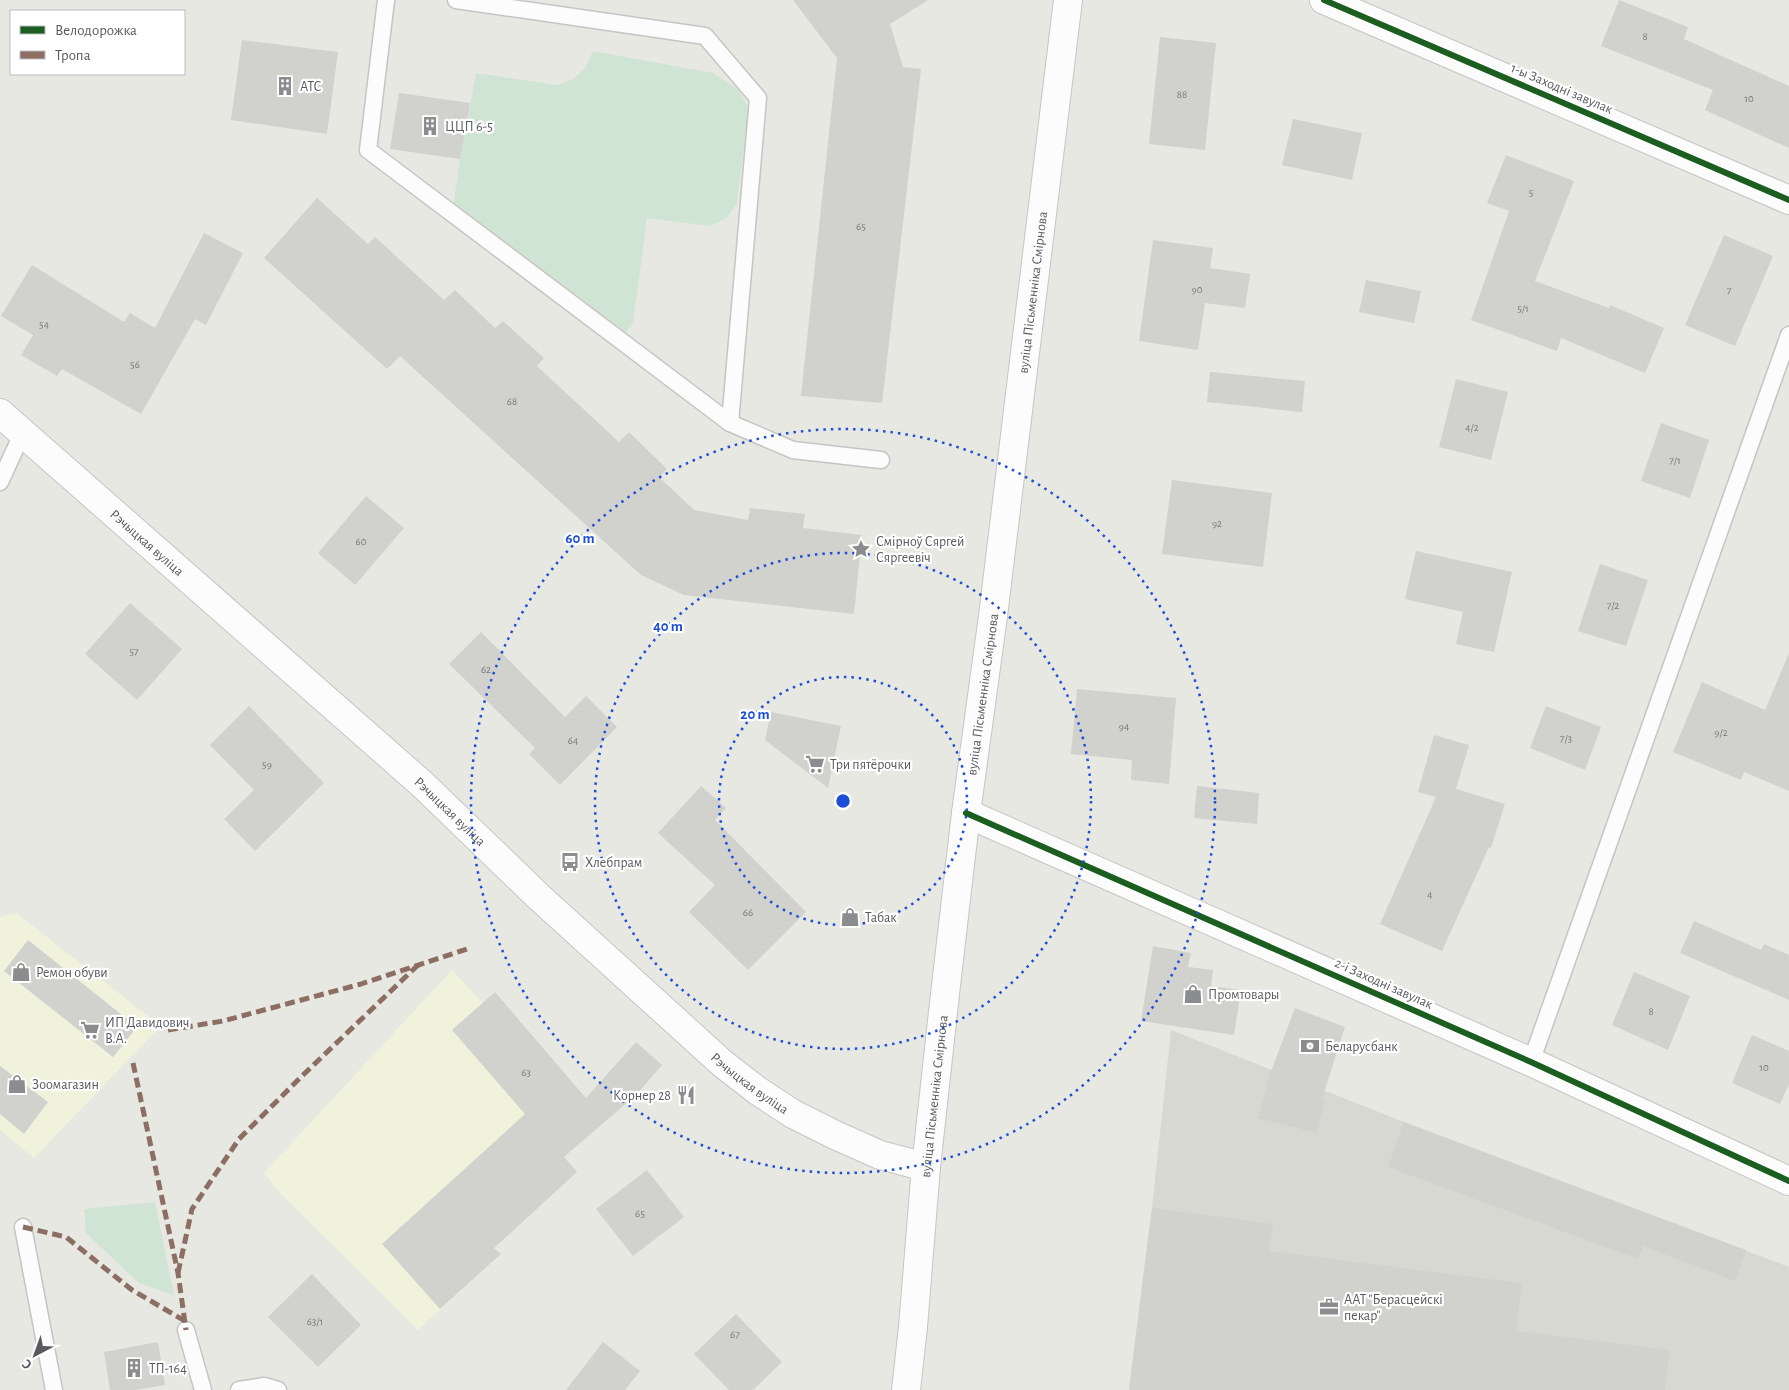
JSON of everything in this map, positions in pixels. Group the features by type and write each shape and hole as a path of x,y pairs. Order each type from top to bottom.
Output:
{"main road":[{"name":"вуліца Пісьменніка Смірнова","path":"906,1390 926,1167 966,813 993,616 1068,0"},
{"name":"1-ы Заходні завулак","path":"1324,0 1789,200"},
{"name":"Рэчыцкая вуліца","path":"0,413 422,784 539,897 723,1064 794,1114 835,1135 880,1155 926,1167"},
{"name":"2-і Заходні завулак","path":"966,813 1531,1062 1789,1181"}],"lane":[{"path":"386,0 368,150 730,423 793,450 880,460"},
{"path":"456,0 705,36 758,98 730,423"},
{"path":"1531,1062 1789,335"},
{"path":"0,482 23,432"},
{"path":"23,1227 54,1390"},
{"path":"186,1330 203,1390"},
{"path":"239,1390 264,1386 278,1390"}],"shaded area":[{"path":"593,51 713,73 737,89 749,108 737,203 727,218 710,226 647,218 633,323 625,333 614,336 452,214 476,73 557,85 573,79 585,68"},
{"path":"16,913 161,1026 34,1158 0,1130 0,917"},
{"path":"452,970 483,1003 495,992 606,1121 564,1157 577,1172 494,1247 501,1254 418,1330 280,1193 264,1173"},
{"path":"1171,1030 1404,1122 1789,1267 1789,1390 1129,1390 1152,1208"},
{"path":"155,1202 174,1295 139,1283 86,1233 84,1209"}],"building":[{"path":"793,0 928,0 890,24 903,67 921,69 882,403 801,396 837,58"},
{"path":"1619,0 1688,27 1684,39 1789,86 1789,148 1705,110 1713,90 1601,46"},
{"path":"1160,37 1216,43 1205,150 1149,144"},
{"name":"АТС","path":"242,40 338,52 327,134 231,120"},
{"name":"ЦЦП 6-5","path":"399,93 470,103 460,159 390,149"},
{"path":"1293,119 1362,133 1352,180 1282,165"},
{"path":"1506,155 1574,181 1535,281 1609,308 1610,305 1664,328 1645,373 1561,338 1557,351 1471,320 1509,211 1487,203"},
{"path":"317,198 368,244 375,237 444,300 455,290 495,328 503,321 544,358 537,366 619,442 629,432 667,469 659,477 694,510 748,520 750,508 805,514 803,528 862,535 854,614 684,595 641,575 400,356 387,369 264,258"},
{"path":"204,233 243,253 206,325 195,319 141,414 62,369 57,376 21,355 33,335 1,316 32,265 124,322 130,313 155,328"},
{"path":"1724,235 1773,256 1735,346 1685,325"},
{"path":"1153,240 1213,248 1210,268 1250,274 1245,308 1205,303 1198,350 1139,341"},
{"path":"1366,280 1421,291 1414,323 1359,312"},
{"path":"1210,372 1305,381 1302,412 1207,402"},
{"path":"1456,379 1508,392 1491,460 1439,447"},
{"path":"1661,423 1709,440 1690,498 1641,481"},
{"path":"1172,480 1272,493 1263,567 1162,554"},
{"path":"366,496 404,528 355,585 318,553"},
{"path":"1416,551 1512,572 1494,652 1456,644 1463,612 1405,599"},
{"path":"1600,564 1648,580 1626,646 1578,631"},
{"path":"130,603 182,649 137,700 85,654"},
{"path":"481,632 565,717 586,696 617,727 560,785 529,754 535,748 449,664"},
{"path":"1789,653 1789,791 1744,772 1741,780 1673,752 1702,682 1765,710"},
{"path":"1077,689 1176,698 1169,784 1131,780 1132,760 1071,754"},
{"path":"249,706 324,783 255,851 224,819 254,790 210,745"},
{"path":"1546,706 1601,727 1585,770 1530,748"},
{"name":"Три пятёрочки","path":"771,712 841,726 828,788 765,740"},
{"path":"1434,735 1469,745 1456,789 1505,804 1491,848 1489,847 1442,951 1380,924 1436,797 1418,792"},
{"path":"701,786 726,808 715,820 806,912 748,970 689,912 715,885 658,833"},
{"path":"1197,786 1259,793 1257,824 1194,818"},
{"path":"1694,921 1761,950 1764,944 1789,955 1789,1000 1680,953"},
{"path":"28,940 137,1027 113,1057 4,971"},
{"name":"Промтовары","path":"1153,946 1191,953 1188,967 1213,970 1211,986 1241,990 1234,1035 1141,1021"},
{"path":"1634,972 1690,996 1668,1050 1612,1025"},
{"path":"495,992 586,1098 636,1042 662,1065 636,1095 564,1157 577,1172 494,1248 501,1254 440,1309 382,1244 525,1114 452,1030"},
{"path":"1295,1008 1345,1027 1322,1099 1325,1100 1316,1133 1258,1118 1270,1074"},
{"path":"1752,1035 1789,1051 1789,1084 1780,1104 1732,1083"},
{"path":"0,1066 48,1102 24,1134 0,1114"},
{"path":"1404,1122 1746,1250 1735,1281 1643,1246 1638,1259 1388,1167"},
{"path":"647,1170 684,1217 633,1256 596,1209"},
{"name":"ААТ \"Берасцейскі пекар\"","path":"1152,1208 1273,1224 1269,1251 1522,1283 1516,1331 1670,1350 1665,1390 1129,1390"},
{"path":"312,1274 361,1325 318,1367 268,1317"},
{"path":"736,1314 782,1362 753,1390 729,1390 694,1354"},
{"name":"ТП-164","path":"158,1342 165,1385 135,1390 110,1390 104,1352"},
{"path":"603,1342 640,1371 625,1390 566,1390"}],"marked path":[{"path":"168,1030 223,1021 361,984 467,949"},
{"path":"178,1273 192,1209 239,1139 418,965"},
{"path":"133,1063 178,1273 186,1330"},
{"path":"23,1227 66,1237 132,1290 185,1321"}],"cycle path":[{"path":"1324,0 1789,200"},
{"path":"966,813 1531,1062 1789,1181"}],"place":[{"name":"АТС","path":"285,86"},
{"name":"ЦЦП 6-5","path":"430,126"},
{"name":"Смірноў Сяргей Сяргеевіч","path":"861,549"},
{"name":"Три пятёрочки","path":"815,764"},
{"name":"Хлебпрам","path":"570,862"},
{"name":"Табак","path":"850,917"},
{"name":"Ремон обуви","path":"21,972"},
{"name":"Промтовары","path":"1193,994"},
{"name":"ИП Давидович В.А.","path":"90,1030"},
{"name":"Беларусбанк","path":"1310,1046"},
{"name":"Зоомагазин","path":"17,1084"},
{"name":"Корнер 28","path":"686,1095"},
{"name":"ААТ \"Берасцейскі пекар\"","path":"1329,1307"},
{"name":"ТП-164","path":"134,1368"}]}
